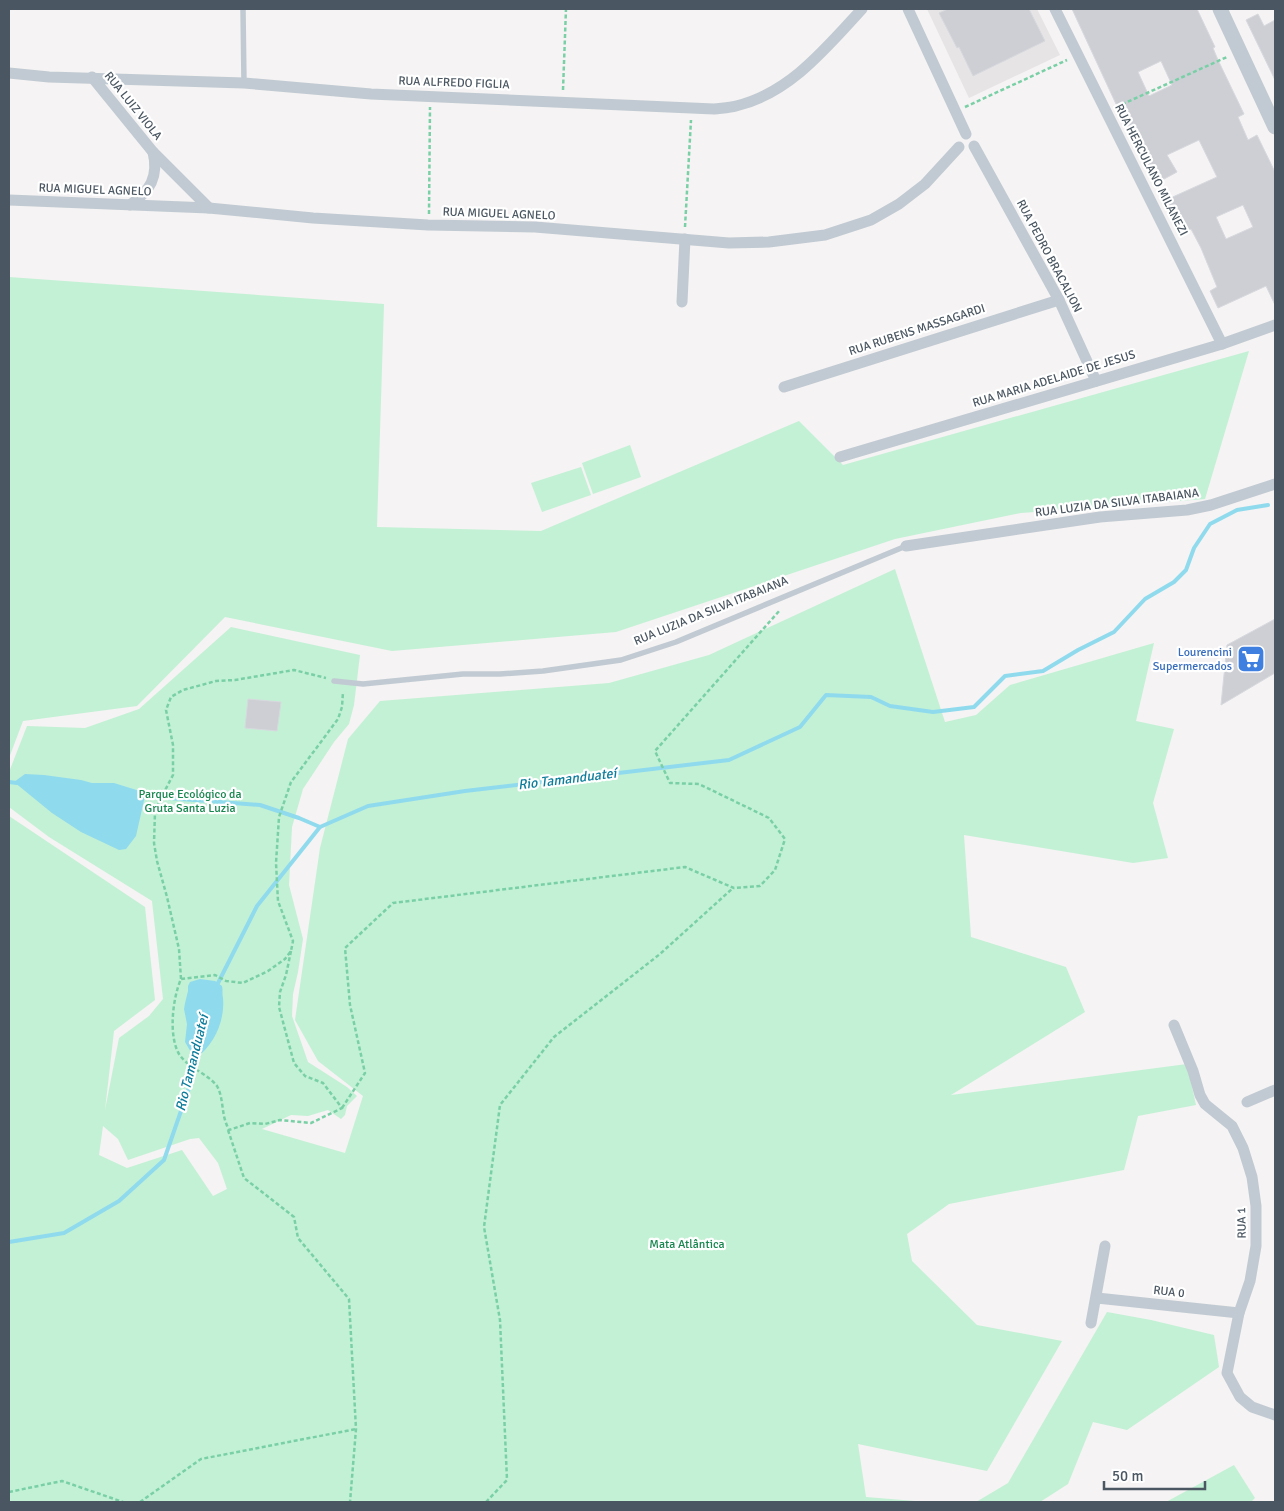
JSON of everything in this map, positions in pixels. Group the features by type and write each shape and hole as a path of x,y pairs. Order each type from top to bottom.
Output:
{"street":[{"name":"RUA ALFREDO FIGLIA","path":"9,73 49,77 244,83 371,94 714,109 737,106 768,94 803,72 862,9"},
{"path":"908,9 966,134 974,138 974,146 968,151 962,150 958,144 959,138 966,134"},
{"name":"RUA HERCULANO MILANEZI","path":"1055,9 1222,344"},
{"path":"1220,9 1275,127"},
{"name":"RUA LUIZ VIOLA","path":"92,78 153,152 209,208"},
{"name":"RUA PEDRO BRACALION","path":"974,146 1059,300 1096,381"},
{"name":"RUA MIGUEL AGNELO","path":"9,200 209,208 313,218 428,225 535,227 729,244 769,242 825,235 871,220 899,204 925,184 959,147"},
{"name":"RUA LUIZ VIOLA","path":"130,205 144,194 151,184 155,168 153,152"},
{"path":"682,302 685,240"},
{"name":"RUA RUBENS MASSAGARDI","path":"784,387 1059,300"},
{"name":"RUA MARIA ADELAIDE DE JESUS","path":"840,457 1222,344 1275,325"},
{"name":"RUA LUZIA DA SILVA ITABAIANA","path":"906,546 1100,517 1187,510 1211,505 1275,484"},
{"name":"RUA 1","path":"1174,1025 1186,1052 1202,1100 1232,1126 1243,1148 1252,1178 1256,1206 1256,1246 1250,1281 1238,1313 1227,1373 1240,1397 1252,1407 1275,1415"},
{"path":"1247,1102 1275,1090"},
{"path":"1091,1322 1097,1298 1105,1246"},
{"name":"RUA 0","path":"1097,1298 1238,1313"}],"lane":[{"path":"243,9 244,83"},
{"name":"RUA LUZIA DA SILVA ITABAIANA","path":"334,681 363,684 463,674 543,671 621,660 676,642 906,546"}],"path":[{"path":"563,101 566,9"},
{"path":"1106,111 1240,52"},
{"path":"955,112 1078,55"},
{"path":"428,225 430,96"},
{"path":"685,240 691,109"},
{"path":"227,1126 229,1130 250,1123 265,1124 280,1120 311,1123 342,1108 365,1073 350,1005 345,948 393,904 685,867 734,888 760,886 775,870 784,839 770,818 699,784 670,783 655,751 795,593"},
{"path":"342,1108 324,1083 305,1076 294,1063 280,1007 280,992 286,976 293,941 278,901 277,833 282,806 291,782 338,719 344,693 334,681 294,670 235,680 216,681 183,690 171,697 166,710 173,745 173,775 165,788 155,812 154,843 156,861 167,897 179,949 181,979 175,992 174,1037 179,1054 202,1072 218,1088 227,1126 244,1178 294,1217 298,1238 349,1299 356,1429 350,1502"},
{"path":"486,1502 507,1480 500,1320 484,1227 500,1105 554,1037 660,954 734,888"},
{"path":"181,979 214,975 226,981 242,983 284,959 290,951"},
{"path":"140,1502 201,1459 356,1429"},
{"path":"9,1492 62,1481 123,1502"}],"shaded area":[{"path":"927,9 1037,9 1060,55 969,98"}],"green space":[{"path":"9,277 384,304 377,527 541,531 799,421 843,465 1249,351 1205,499 1021,513 895,539 616,632 392,651 225,617 137,706 23,721 9,758"},
{"path":"630,445 641,477 593,494 582,463"},
{"path":"581,467 591,495 542,512 531,483"},
{"path":"895,569 945,722 976,715 1010,685 1154,643 1136,721 1174,729 1153,803 1168,858 1133,863 964,835 971,937 1066,967 1085,1012 951,1095 1187,1064 1196,1105 1138,1116 1124,1170 949,1204 907,1234 912,1261 977,1325 1062,1341 987,1471 858,1444 866,1497 927,1502 9,1502 9,816 145,907 155,1000 114,1031 105,1110 119,1038 149,1016 163,999 152,901 49,837 9,807 9,772 27,726 85,728 139,709 231,627 360,655 354,705 349,724 334,742 303,789 292,827 289,885 303,939 293,994 292,1016 308,1062 347,1087 357,1096 347,1106 345,1115 341,1119 328,1110 308,1116 291,1115 262,1129 345,1153 363,1096 318,1061 295,1020 320,848 348,739 380,701 609,683 709,655","holes":["103,1126 118,1139 128,1160 190,1139 199,1138 218,1163 227,1189 213,1196 182,1150 127,1168 99,1155"]},
{"path":"1107,1312 1214,1335 1219,1367 1127,1430 1093,1422 1068,1484 1040,1502 976,1502 1008,1483"},
{"path":"1234,1465 1255,1498 1251,1502 1166,1502"}],"water":[{"path":"25,774 44,775 92,783 114,783 143,792 145,796 136,836 126,849 119,850 81,832 52,813 14,782"},
{"path":"200,979 215,981 222,986 223,1006 220,1023 213,1039 209,1046 196,1058 185,1042 187,1024 184,1009 190,982"}],"building":[{"path":"948,9 1029,9 1045,41 973,76 939,13"},
{"path":"1072,9 1197,9 1215,47 1213,48 1218,60 1244,114 1238,117 1248,140 1257,135 1275,172 1275,305 1266,286 1218,308 1210,291 1217,287 1201,248 1191,229 1181,234 1166,200 1217,177 1199,140 1167,155 1177,172 1155,184","holes":["1161,61 1172,85 1149,96 1138,72","1243,205 1253,227 1226,239 1216,217"]},
{"path":"1258,14 1264,26 1275,20 1275,80 1246,20"},
{"name":"Lourencini Supermercados","path":"1275,619 1275,673 1221,705 1227,645"},
{"path":"248,699 281,702 277,731 245,728"}],"waterway":[{"name":"Rio Tamanduateí","path":"216,987 257,906 320,827 368,806 465,791 729,760 800,727 826,695 871,697 890,706 933,712 974,707 1005,676 1043,671 1078,650 1114,632 1145,599 1174,582 1186,570 1194,548 1210,524 1237,510 1268,505"},
{"path":"9,782 17,783"},
{"path":"142,796 260,805 320,827"},
{"name":"Rio Tamanduateí","path":"9,1242 64,1233 119,1201 164,1160 190,1085 197,1053"}],"place":[{"name":"Lourencini Supermercados","path":"1251,659"}],"park label":[{"name":"Parque Ecológico da Gruta Santa Luzia","path":"190,801"},
{"name":"Mata Atlântica","path":"687,1244"}]}
